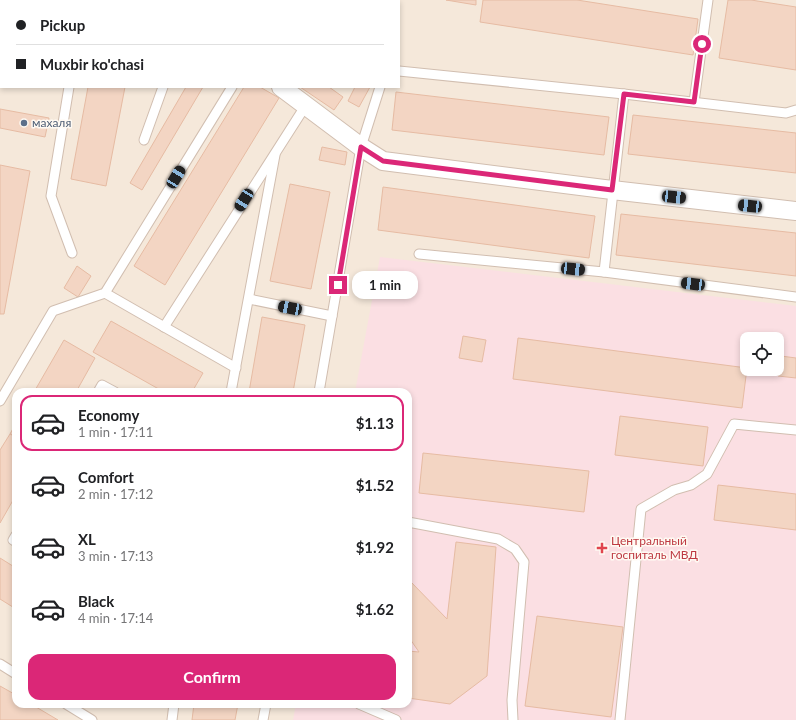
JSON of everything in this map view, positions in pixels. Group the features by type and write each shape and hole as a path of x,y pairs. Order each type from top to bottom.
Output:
{"street":[{"path":"282,88 361,147 383,161 612,190 796,211"}],"lane":[{"path":"694,102 706,0"},
{"path":"400,71 624,94 786,113 796,110"},
{"path":"69,88 51,196 72,253"},
{"path":"144,140 163,88"},
{"path":"0,400 53,311 105,293 231,88"},
{"path":"321,388 361,147 380,88"},
{"path":"604,272 612,190 624,94"},
{"path":"164,327 306,105"},
{"path":"232,388 276,150"},
{"path":"419,254 604,272 796,297"},
{"path":"105,293 236,368"},
{"path":"248,299 332,316"},
{"path":"620,720 641,509 674,490 691,485 707,474 734,424 796,430"},
{"path":"412,523 498,539 515,549 524,562 512,700 513,720"},
{"path":"0,664 12,672"},
{"path":"72,708 92,720"},
{"path":"172,720 174,708"},
{"path":"263,720 265,708"},
{"path":"368,708 396,720"}],"shaded area":[{"path":"400,0 796,0 796,720 0,720 0,88 400,88"},
{"name":"Центральный госпиталь МВД","path":"380,257 796,306 796,720 293,720 295,708 412,708 412,388 356,388"}],"building":[{"path":"446,0 476,0 476,5"},
{"path":"483,0 577,0 698,19 693,55 480,22"},
{"path":"728,0 751,0 796,7 796,70 719,58"},
{"path":"88,88 125,88 106,186 71,179"},
{"path":"185,88 202,88 142,190 130,183"},
{"path":"243,88 262,88 279,98 165,285 134,266"},
{"path":"301,88 330,88 343,97 334,110"},
{"path":"354,88 369,88 359,107 348,101"},
{"path":"396,92 609,117 604,155 392,130"},
{"name":"махаля","path":"0,109 49,118 45,137 0,128"},
{"path":"633,115 796,133 796,173 628,154"},
{"path":"322,147 347,152 345,165 319,160"},
{"path":"0,165 30,171 4,314 0,314"},
{"path":"290,184 330,192 311,289 270,281"},
{"path":"383,187 595,216 589,258 378,230"},
{"path":"621,214 796,233 796,276 616,255"},
{"path":"77,266 91,276 78,297 64,288"},
{"path":"392,278 404,280 401,295 389,293"},
{"path":"262,317 305,325 294,388 250,388"},
{"path":"111,321 203,373 194,388 157,388 93,352"},
{"path":"463,336 486,340 482,362 459,358"},
{"path":"518,338 740,367 740,376 746,376 742,408 513,379"},
{"path":"64,340 95,358 78,388 36,388"},
{"path":"784,356 796,358 796,378 778,376 784,376"},
{"path":"620,416 708,427 703,466 615,455"},
{"path":"10,434 12,435 12,502 0,523 0,450"},
{"path":"423,453 589,471 584,512 419,493"},
{"path":"718,485 796,494 796,530 714,520"},
{"path":"456,542 496,547 487,676 450,704 412,699 412,651 419,652 412,642 412,583 447,619"},
{"path":"0,558 12,566 12,606 0,599"},
{"path":"537,616 623,627 611,717 525,706"},
{"path":"0,686 12,693 12,708 38,708 58,720 0,720"},
{"path":"194,708 237,708 235,720 192,720"}],"place":[{"name":"махаля","path":"24,123"},
{"name":"Центральный госпиталь МВД","path":"602,548"}],"route":[{"path":"338,285 361,147 383,161 612,190 624,94 694,102 702,44"}]}
